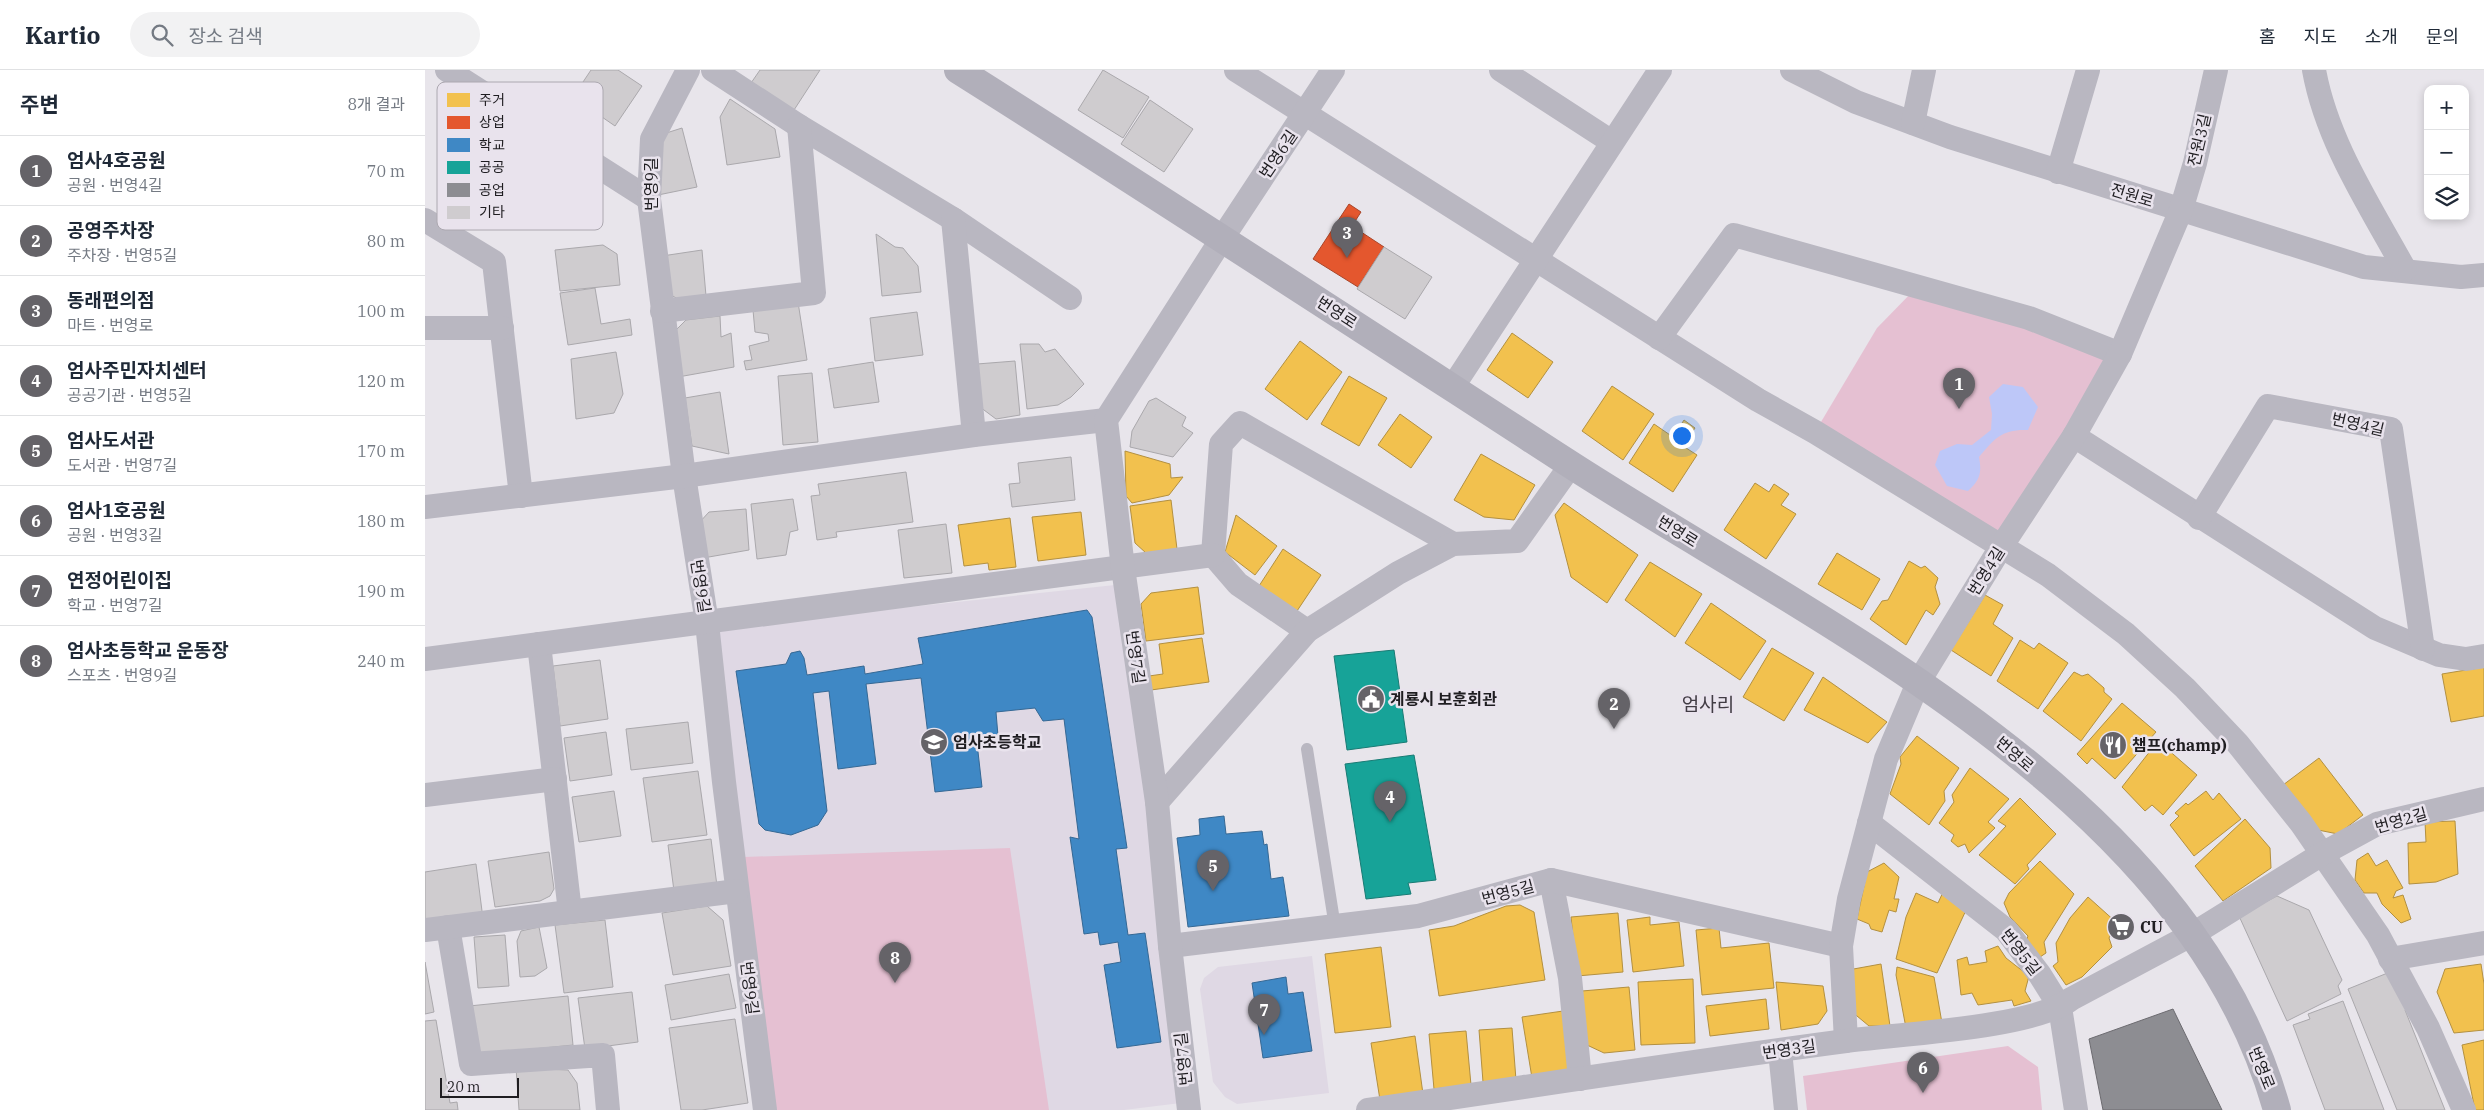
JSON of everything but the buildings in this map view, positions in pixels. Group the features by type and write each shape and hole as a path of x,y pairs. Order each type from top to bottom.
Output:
{"street":[{"path":"447,70 466,82"},
{"name":"번영9길","path":"688,70 652,138 649,198 684,476 707,623 737,891 765,1110"},
{"path":"713,70 799,126 953,219 1070,298"},
{"name":"번영로","path":"958,70 1223,237 1571,465 1870,650 1995,736 2097,825 2164,895 2193,934 2232,1000 2267,1074 2277,1110"},
{"path":"1235,70 1659,338 2048,575 2126,634 2185,688 2238,744 2322,854 2378,935 2428,1028 2464,1110"},
{"name":"번영6길","path":"1223,237 1333,70"},
{"path":"1501,70 1612,142"},
{"path":"1452,388 1660,70"},
{"name":"전원로","path":"1792,70 1856,102 1913,123 2058,172 2364,267 2461,277 2484,275"},
{"path":"1913,123 1924,70"},
{"path":"2058,172 2088,70"},
{"name":"전원3길","path":"2181,210 2195,162 2216,70"},
{"path":"2314,70 2318,91 2338,146 2405,270"},
{"path":"662,311 814,293 799,126"},
{"path":"603,169 649,198"},
{"name":"번영4길","path":"1918,683 2001,547 2074,436 2120,354 2181,210"},
{"path":"953,219 974,435"},
{"path":"425,220 437,227"},
{"path":"441,230 493,262 521,496"},
{"path":"1659,338 1734,236 2029,318 2120,354"},
{"path":"425,507 684,476 974,435 1106,420 1223,237"},
{"path":"425,328 501,328"},
{"name":"번영4길","path":"2199,518 2268,406 2391,429 2423,649"},
{"name":"번영7길","path":"1106,420 1123,568 1157,802 1170,946 1189,1110"},
{"path":"1307,631 1238,584 1213,555 1221,444 1239,423 1453,544"},
{"path":"2074,436 2199,518 2375,628 2439,655 2466,659 2484,656"},
{"path":"1157,802 1307,631 1397,573 1453,544 1517,541 1571,465"},
{"path":"425,659 1213,555"},
{"path":"539,644 570,912"},
{"path":"1846,1041 1841,946 1849,899 1886,759 1918,683"},
{"path":"425,795 555,779"},
{"name":"번영2길","path":"2193,934 2322,854 2377,824 2484,799"},
{"name":"번영5길","path":"1869,823 2006,930 2040,975 2060,1007 2076,1110"},
{"path":"1551,880 1570,978 1580,1079"},
{"name":"번영5길","path":"1170,946 1418,916 1551,880 1841,946"},
{"path":"425,930 737,891"},
{"path":"448,927 471,1064 603,1055 608,1110"},
{"name":"번영3길","path":"1368,1110 1846,1041 2000,1022 2060,1007 2071,999 2193,934"},
{"path":"2390,959 2484,943"},
{"path":"1780,1051 1786,1110"}],"lane":[{"path":"1307,749 1335,927"}],"shaded area":[{"path":"1917,287 2120,354 2003,544 1815,432 1877,328"},
{"name":"엄사초등학교","path":"1115,585 1197,1101 1124,1110 775,1110 714,628"},
{"path":"1010,848 1049,1110 775,1110 744,857"},
{"path":"1312,956 1329,1093 1237,1104 1225,1097 1213,1082 1200,989 1204,978 1218,967"},
{"path":"2008,1046 2038,1067 2042,1110 1807,1110 1803,1076"}],"water":[{"path":"2003,384 2023,387 2038,407 2028,430 2005,433 1990,445 1979,457 1979,476 1968,491 1947,486 1935,465 1940,451 1957,444 1972,445 1991,430 1992,414 1989,397"}],"place":[{"name":"동래편의점","path":"1347,258"},
{"name":"엄사4호공원","path":"1959,409"},
{"name":"계룡시 보훈회관","path":"1371,699"},
{"name":"공영주차장","path":"1614,729"},
{"name":"엄사초등학교","path":"934,742"},
{"name":"챔프(champ)","path":"2113,745"},
{"name":"엄사주민자치센터","path":"1390,822"},
{"name":"엄사도서관","path":"1213,891"},
{"name":"CU","path":"2121,927"},
{"name":"엄사초등학교 운동장","path":"895,983"},
{"name":"연정어린이집","path":"1264,1035"},
{"name":"엄사1호공원","path":"1923,1093"}],"district":[{"name":"엄사리","path":"1708,704"}]}
